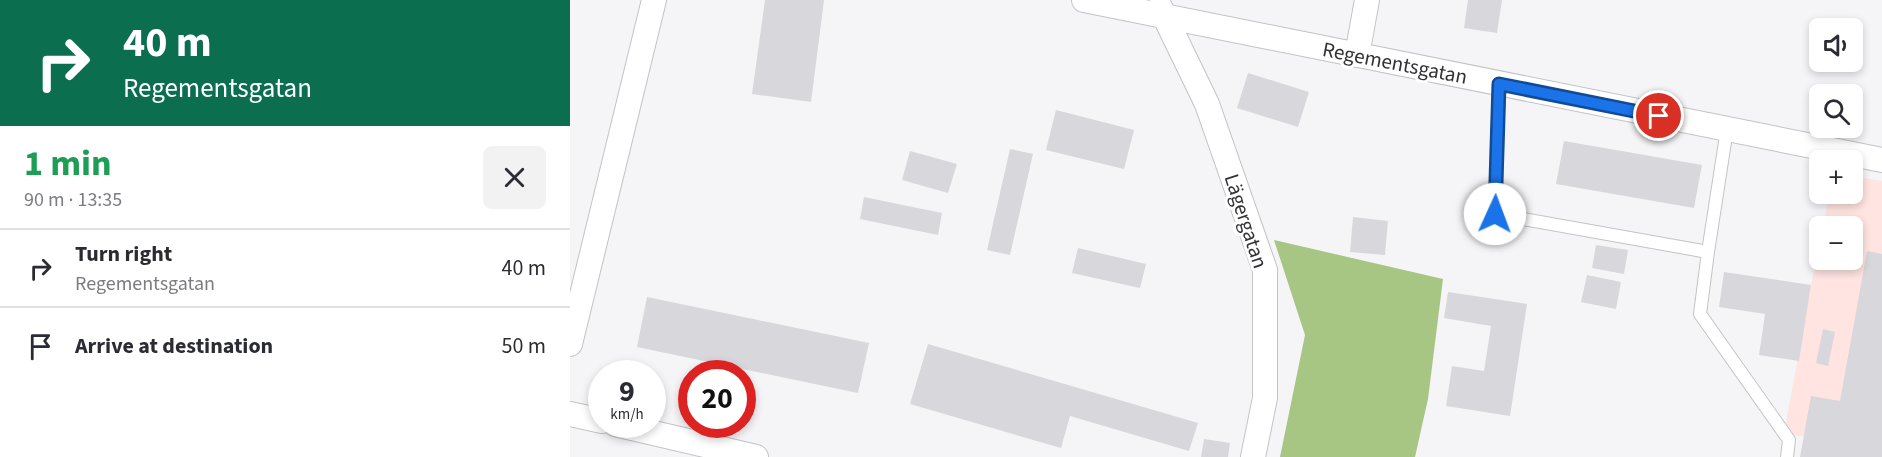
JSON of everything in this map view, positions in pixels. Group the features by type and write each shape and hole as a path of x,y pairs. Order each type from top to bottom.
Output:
{"street":[{"path":"570,344 654,0"},
{"name":"Regementsgatan","path":"1084,0 1161,8 1357,55 1882,160"},
{"path":"1357,55 1367,0"},
{"name":"Lägergatan","path":"1161,8 1207,104 1264,270 1265,398 1253,457"},
{"path":"570,414 588,418"},
{"path":"666,436 756,457"}],"lane":[{"path":"1499,84 1495,214 1707,252"},
{"path":"1727,129 1707,252 1700,314 1789,440 1787,457"}],"shaded area":[{"path":"1863,178 1882,181 1882,452 1784,433 1814,270 1863,270 1863,216 1825,216 1827,204 1863,204"}],"green space":[{"path":"1274,240 1443,279 1428,399 1415,457 1280,457 1305,335"}],"building":[{"path":"765,0 824,0 811,102 752,94"},
{"path":"1468,0 1502,0 1497,33 1464,28"},
{"path":"1248,73 1309,92 1298,127 1237,108"},
{"path":"1056,110 1134,130 1124,169 1046,150"},
{"path":"1564,141 1702,165 1694,208 1556,184"},
{"path":"1010,149 1033,154 1010,255 987,250"},
{"path":"910,151 957,164 948,193 902,180"},
{"path":"864,197 942,213 938,235 860,219"},
{"path":"1353,217 1388,221 1385,255 1350,252"},
{"path":"1596,245 1628,250 1624,274 1592,268"},
{"path":"1078,248 1146,264 1140,288 1072,273"},
{"path":"1867,251 1882,254 1882,457 1800,457 1811,396 1840,401"},
{"path":"1724,272 1811,285 1799,361 1759,355 1765,314 1719,307"},
{"path":"1587,275 1621,282 1616,309 1581,302"},
{"path":"1448,292 1527,304 1510,416 1446,406 1452,366 1484,371 1491,326 1444,318"},
{"path":"647,297 869,343 858,393 756,372 756,360 699,360 637,347"},
{"path":"1823,329 1835,332 1828,366 1816,363"},
{"path":"928,344 1198,423 1189,451 1070,416 1061,448 910,404"},
{"path":"1204,439 1230,443 1228,457 1201,457"}],"route":[{"path":"1495,214 1499,84 1659,116"}]}
